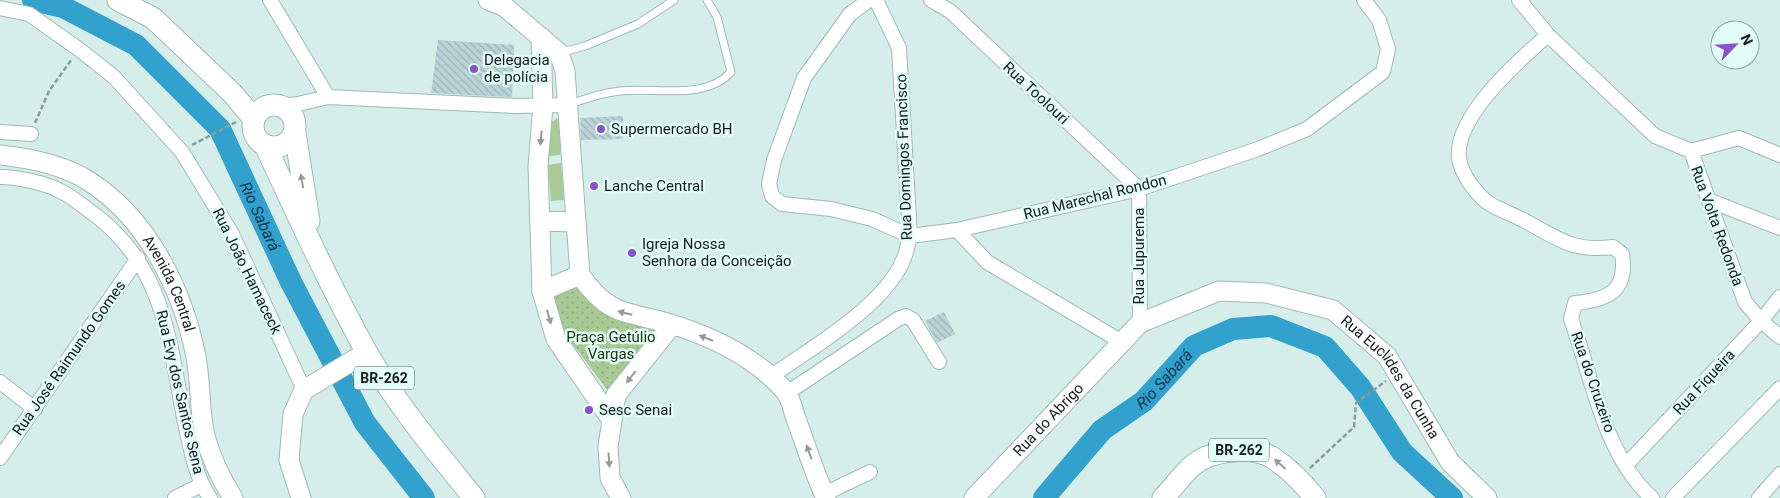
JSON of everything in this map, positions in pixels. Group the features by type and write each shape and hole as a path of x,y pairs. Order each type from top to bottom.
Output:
{"main road":[{"path":"118,0 154,18 232,93 275,115 286,144 279,147 265,146 255,135 252,127 275,115"},
{"path":"488,0 505,7 559,53 565,71 580,276 593,295 616,311 672,325 729,348 752,360 771,376 787,394 825,496"},
{"path":"541,37 543,106 538,166 542,291 556,339 611,419"},
{"name":"BR-262","path":"275,115 312,246"},
{"name":"BR-262","path":"265,146 312,246 359,356 474,498"},
{"name":"Avenida Central","path":"0,155 50,165 87,180 130,215 154,245 184,310 196,357 205,436 219,476 233,498"},
{"path":"540,221 575,222"},
{"path":"542,291 580,276"},
{"name":"Rua Euclides da Cunha","path":"1122,342 1140,324 1219,291 1266,292 1333,310 1387,356 1450,462 1487,498"},
{"path":"621,498 610,478 608,446 616,395 672,325"},
{"name":"Rua do Abrigo","path":"974,498 1122,342"},
{"path":"301,498 289,460 293,414 309,385 359,356"},
{"name":"BR-262","path":"1175,493 1192,466 1215,454 1238,450 1272,457 1315,498"}],"street":[{"path":"270,0 328,96"},
{"path":"869,0 850,14 804,78 774,160 769,184 772,196 782,204 831,209 856,215 872,219 910,236"},
{"name":"Rua Domingos Francisco","path":"771,376 848,324 884,289 904,259 910,236 899,48 876,0"},
{"name":"Rua Toolouri","path":"931,0 950,11 1139,189"},
{"name":"Rua Marechal Rondon","path":"910,236 957,230 1139,189 1258,149 1307,129 1383,72 1388,49 1379,20 1364,0"},
{"name":"Rua Volta Redonda","path":"1519,0 1548,35 1655,136 1691,152 1745,302 1761,321 1780,337"},
{"name":"Rua João Hamaceck","path":"0,8 28,14 80,50 114,77 182,152 232,234 309,385"},
{"name":"Rua do Cruzeiro","path":"1548,35 1516,63 1477,107 1462,136 1458,158 1466,177 1488,202 1569,246 1591,250 1613,247 1622,254 1624,270 1617,289 1598,301 1575,304 1571,319 1605,427 1634,478 1652,498"},
{"path":"275,115 328,96 543,106 567,105"},
{"path":"0,132 31,134"},
{"path":"1691,152 1739,138 1780,155"},
{"name":"Rua Evy dos Santos Sena","path":"0,177 14,177 62,191 107,223 138,258 162,308 190,446 200,485 210,498"},
{"name":"Rua Jupurema","path":"1139,189 1140,324"},
{"path":"1708,200 1780,228"},
{"path":"957,230 987,262 1122,342"},
{"name":"Rua José Raimundo Gomes","path":"0,458 138,258"},
{"name":"Rua Fiqueira","path":"1626,465 1761,321 1780,297"},
{"path":"787,394 898,319 906,316 913,320 939,362"},
{"path":"0,382 35,409"},
{"path":"1673,498 1780,388"},
{"path":"825,496 870,472"},
{"path":"1759,498 1780,474"},
{"path":"175,498 200,485"}],"lane":[{"path":"559,53 585,46 638,24 674,0"},
{"path":"567,105 595,95 622,91 699,89 721,83 731,72 717,17 707,0"}],"path":[{"path":"31,134 50,91 62,70 80,50"},
{"path":"194,144 275,115"},
{"path":"1298,480 1354,427 1356,403 1372,389"}],"green space":[{"path":"557,118 560,124 560,155 548,156 552,122"},
{"path":"561,163 564,200 551,201 548,165"},
{"name":"Praça Getúlio Vargas","path":"579,279 616,316 659,332 609,392 565,334 551,297"}],"building":[{"name":"Delegacia de polícia","path":"438,40 514,45 512,97 431,93"},
{"name":"Supermercado BH","path":"623,116 623,139 581,140 580,118"},
{"path":"944,312 955,334 937,343 925,321"}],"waterway":[{"name":"Rio Sabará","path":"33,0 63,7 136,45 220,129 291,282 365,423 424,498"},
{"name":"Rio Sabará","path":"1044,498 1102,430 1144,401 1194,346 1233,329 1271,326 1325,347 1360,387 1402,452 1452,498"}],"place":[{"name":"Delegacia de polícia","path":"474,69"},
{"name":"Supermercado BH","path":"601,129"},
{"name":"Lanche Central","path":"594,186"},
{"name":"Igreja Nossa Senhora da Conceição","path":"632,253"},
{"name":"Sesc Senai","path":"589,410"}]}
